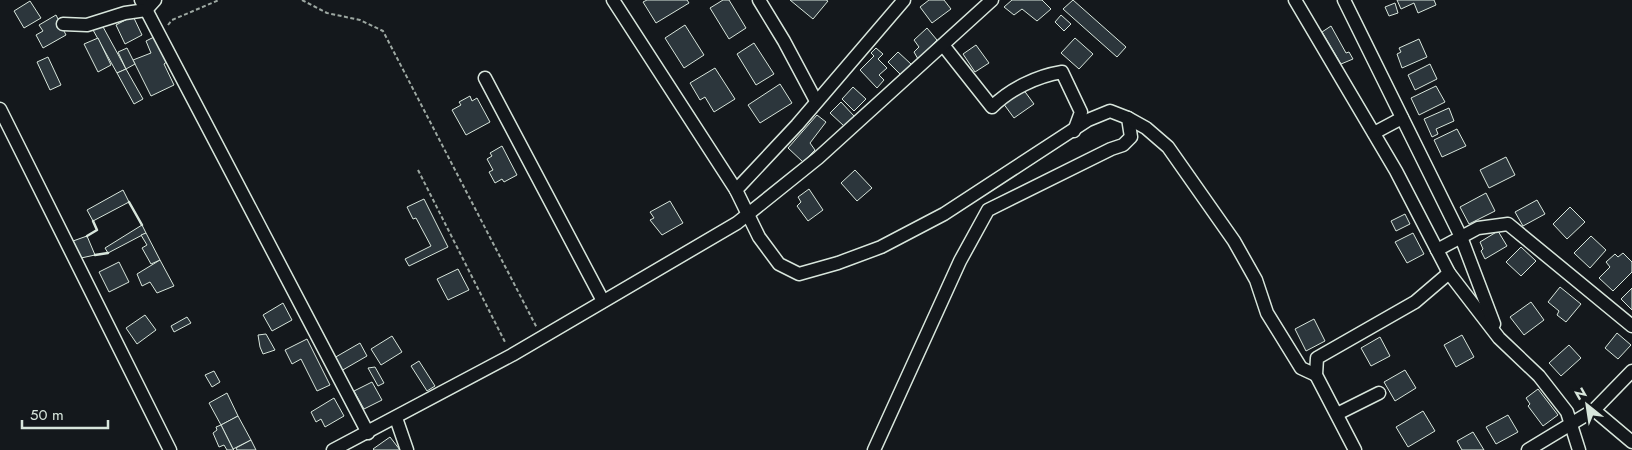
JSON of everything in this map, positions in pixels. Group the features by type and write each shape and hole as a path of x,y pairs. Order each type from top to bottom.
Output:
{"street":[{"path":"63,24 87,25 125,13 155,0"},
{"path":"614,0 736,190 759,237 778,264 799,274 838,264 882,247 944,214 1074,131 1088,120 1110,111 1146,128 1168,147 1234,241 1256,280 1268,313 1301,368 1316,375"},
{"path":"759,0 784,41 816,101"},
{"path":"736,190 797,125 904,0"},
{"path":"333,450 512,355 665,267 747,215 818,158 992,0"},
{"path":"1295,0 1374,134 1449,273 1499,338 1539,376 1567,412 1579,450"},
{"path":"1344,0 1461,237 1499,338"},
{"path":"144,5 368,433"},
{"path":"943,45 992,107 1000,99 1041,75 1062,72 1081,112 1074,131"},
{"path":"484,78 603,301"},
{"path":"0,109 170,450"},
{"path":"874,450 960,262 988,210 1110,149 1122,145 1131,137 1128,118"},
{"path":"1374,134 1402,118"},
{"path":"1437,250 1478,228 1508,224 1632,326"},
{"path":"1355,450 1316,375 1317,358 1416,302 1449,273"},
{"path":"1528,450 1594,410 1632,371"},
{"path":"1337,414 1379,393"},
{"path":"1594,410 1632,442"},
{"path":"396,418 407,450"}],"path":[{"path":"161,39 172,20 219,0"},
{"path":"302,0 327,14 360,20 383,31 542,337"},
{"path":"418,170 512,355"}],"building":[{"path":"647,0 687,0 689,3 656,23 643,2"},
{"path":"723,0 729,0 746,28 729,39 710,8"},
{"path":"790,0 826,0 828,1 813,19"},
{"path":"929,0 944,0 951,9 932,23 920,7"},
{"path":"1012,0 1042,0 1051,9 1037,21 1022,9 1014,15 1004,7"},
{"path":"1073,0 1126,47 1117,57 1063,9"},
{"path":"1397,0 1434,0 1436,5 1418,13 1414,3 1401,9"},
{"path":"30,1 41,18 24,28 14,11"},
{"path":"1395,3 1398,13 1389,16 1385,7"},
{"path":"56,15 66,35 43,48 36,35 43,31 39,25"},
{"path":"1061,15 1071,24 1064,31 1055,22"},
{"path":"133,16 142,35 125,44 116,25"},
{"path":"102,25 126,69 117,73 93,30"},
{"path":"685,25 704,55 684,68 665,38"},
{"path":"1331,26 1346,53 1349,52 1353,59 1341,64 1322,32"},
{"path":"927,28 937,40 918,59 914,52 919,47 914,40"},
{"path":"154,37 168,61 164,64 174,85 151,96 133,60 151,53 146,41"},
{"path":"98,38 111,65 98,72 84,44"},
{"path":"1075,38 1093,54 1079,69 1061,53"},
{"path":"1419,39 1427,57 1402,68 1397,54 1401,52 1399,48"},
{"path":"754,43 774,74 756,85 737,54"},
{"path":"976,45 989,63 975,72 963,54"},
{"path":"127,48 135,64 126,69 118,52"},
{"path":"876,48 883,54 878,59 887,68 879,75 884,80 877,88 860,70 874,56 871,53"},
{"path":"898,52 911,64 901,75 888,62"},
{"path":"48,57 61,85 50,90 37,62"},
{"path":"1430,64 1437,79 1415,90 1408,75"},
{"path":"715,68 735,99 714,112 705,97 700,100 690,83"},
{"path":"126,69 143,99 134,104 117,73"},
{"path":"780,84 792,103 760,123 748,105"},
{"path":"1436,86 1445,102 1419,115 1411,98"},
{"path":"853,87 866,99 854,111 842,99"},
{"path":"1023,89 1034,104 1014,118 1003,103"},
{"path":"470,96 472,101 477,98 490,122 466,135 452,110 461,105 459,102"},
{"path":"841,102 854,116 844,126 830,113"},
{"path":"1449,108 1454,121 1436,129 1438,134 1432,137 1424,119"},
{"path":"817,115 826,122 810,143 815,150 803,162 788,148"},
{"path":"1457,129 1466,146 1442,157 1434,140"},
{"path":"502,146 517,175 504,182 502,179 495,183 489,172 493,170 487,159 492,156 490,153"},
{"path":"1506,157 1515,175 1489,188 1480,170"},
{"path":"855,170 872,188 857,201 841,183"},
{"path":"809,189 823,210 808,221 797,206 801,202 798,197"},
{"path":"123,190 129,202 93,221 87,210"},
{"path":"1486,193 1495,211 1469,224 1460,207"},
{"path":"424,199 448,247 409,266 405,259 431,246 416,218 413,219 407,207"},
{"path":"1537,200 1545,214 1523,226 1515,212"},
{"path":"670,201 683,223 662,235 650,220 654,218 650,212"},
{"path":"1570,207 1585,222 1567,239 1553,224"},
{"path":"1405,214 1410,224 1396,231 1391,221"},
{"path":"142,225 146,233 108,253 105,248"},
{"path":"1498,231 1507,246 1485,259 1481,251 1483,249 1480,242"},
{"path":"146,233 160,260 151,264 142,248 147,245 141,235"},
{"path":"1413,233 1424,254 1407,263 1395,242"},
{"path":"87,236 95,255 81,258 73,241"},
{"path":"1591,236 1606,250 1590,268 1574,253"},
{"path":"1521,247 1536,261 1521,276 1506,262"},
{"path":"1623,253 1632,262 1632,272 1613,291 1599,278 1610,267 1606,262 1615,254 1618,257"},
{"path":"160,260 174,286 157,293 150,282 142,286 137,274"},
{"path":"119,262 129,282 109,292 99,272"},
{"path":"458,269 469,290 448,300 437,279"},
{"path":"1560,287 1581,304 1566,322 1557,315 1559,311 1548,302"},
{"path":"1632,288 1632,310 1621,299"},
{"path":"1531,302 1544,320 1524,335 1510,317"},
{"path":"283,303 292,320 272,331 263,315"},
{"path":"145,315 156,330 137,344 126,328"},
{"path":"187,317 191,323 174,332 171,326"},
{"path":"1314,319 1325,341 1306,351 1295,329"},
{"path":"1617,333 1631,345 1618,359 1605,348"},
{"path":"266,334 275,350 263,354 258,335"},
{"path":"1462,335 1474,357 1456,367 1444,345"},
{"path":"392,336 402,352 381,365 371,349"},
{"path":"1380,337 1390,356 1371,366 1361,348"},
{"path":"307,339 330,385 317,391 301,359 292,364 285,350"},
{"path":"360,343 367,356 341,371 334,358"},
{"path":"1569,345 1581,358 1561,376 1549,363"},
{"path":"419,361 435,386 427,391 411,366"},
{"path":"375,367 384,383 378,386 368,368"},
{"path":"1405,370 1416,388 1395,401 1384,382"},
{"path":"214,371 220,382 212,387 205,375"},
{"path":"372,382 382,400 364,409 354,391"},
{"path":"1538,389 1558,415 1543,426 1528,406 1530,404 1526,398"},
{"path":"227,393 238,416 221,425 209,403"},
{"path":"334,398 344,416 325,427 321,419 316,422 311,412"},
{"path":"1423,411 1435,431 1408,447 1396,427"},
{"path":"1508,415 1518,432 1496,444 1486,427"},
{"path":"238,416 251,440 233,449 221,425"},
{"path":"221,425 234,450 227,450 224,445 219,447 213,433 217,430 216,427"},
{"path":"1473,432 1484,450 1462,450 1457,441"},
{"path":"390,437 400,450 373,449"},
{"path":"251,440 256,450 237,450 236,448"}],"wall":[{"path":"129,202 142,225"},
{"path":"87,236 97,230 93,221"},
{"path":"95,255 108,253"}]}
